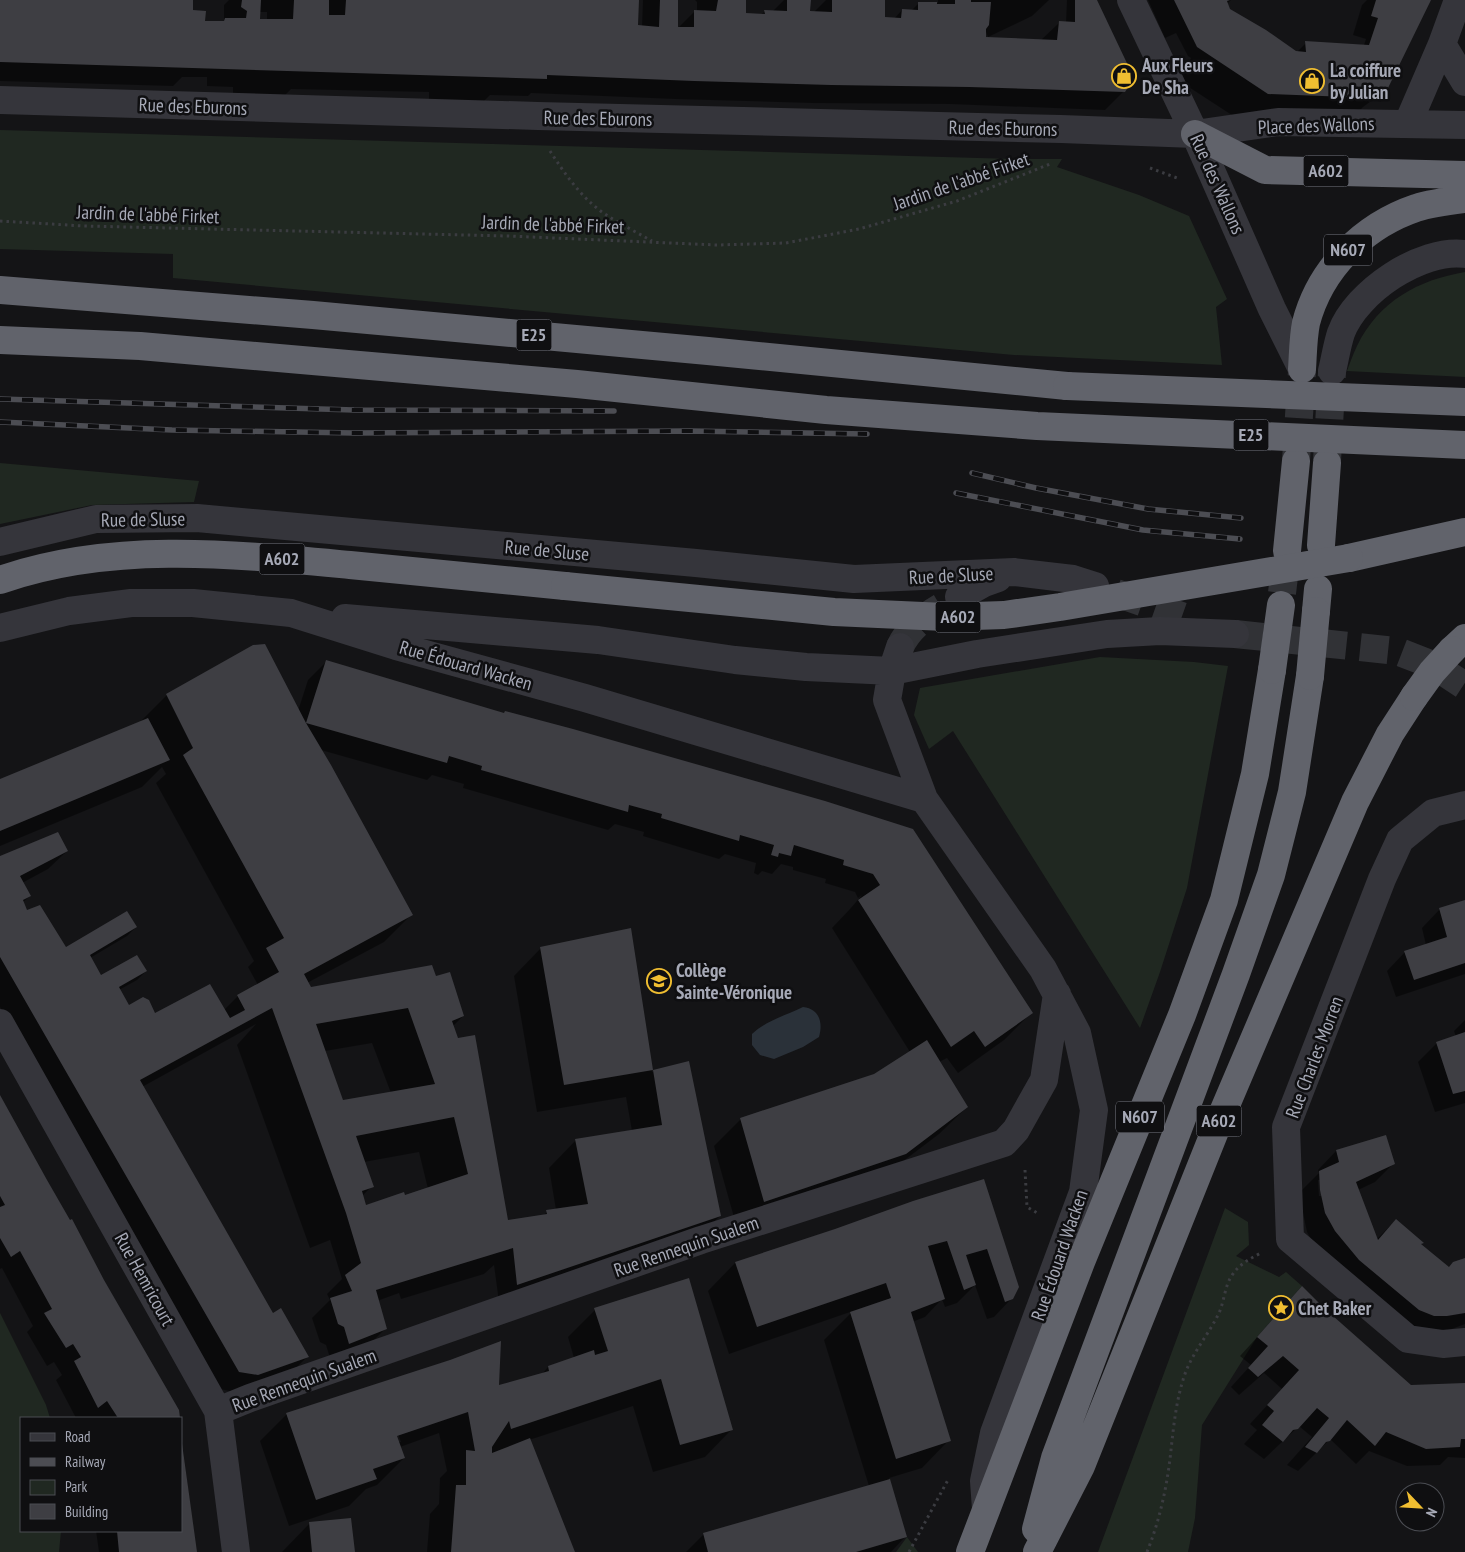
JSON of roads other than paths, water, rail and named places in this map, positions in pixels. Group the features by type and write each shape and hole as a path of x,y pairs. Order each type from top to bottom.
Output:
{"highway":[{"name":"A602","path":"1195,134 1265,170 1465,175"},
{"name":"N607","path":"1302,369 1306,324 1319,291 1332,268 1349,248 1371,230 1395,217 1417,208 1465,198"},
{"name":"E25","path":"0,290 313,315 1067,386 1465,402"},
{"name":"E25","path":"0,340 140,346 577,384 826,410 1037,426 1465,445"},
{"path":"1287,551 1296,461"},
{"path":"1321,545 1327,463"},
{"name":"A602","path":"0,580 62,564 118,556 195,554 275,558 834,612 945,617 1004,615 1041,609 1348,558 1465,532"},
{"name":"N607","path":"970,1552 1082,1262 1182,1014 1224,900 1255,774 1272,670 1281,599"},
{"name":"N607","path":"1030,1552 1055,1458 1236,974 1271,875 1292,792 1310,676 1317,600"},
{"name":"A602","path":"1038,1552 1081,1466 1215,1132 1354,802 1390,734 1414,697 1432,672 1459,644"}],"street":[{"name":"Rue des Wallons","path":"1131,0 1195,134 1272,309 1302,369"},
{"path":"1408,123 1442,44 1458,0"},
{"path":"1442,44 1465,82"},
{"name":"Rue des Eburons","path":"0,100 1195,134"},
{"name":"Place des Wallons","path":"1195,134 1278,122 1465,125"},
{"path":"1332,371 1342,332 1369,294 1405,268 1438,256 1465,254"},
{"name":"Rue de Sluse","path":"0,542 96,519 196,518 854,579 1014,572 1073,579 1095,586"},
{"path":"959,597 1014,572"},
{"name":"Rue Édouard Wacken","path":"0,628 69,611 131,603 193,603 291,613 396,646 585,698 924,799"},
{"path":"291,613 598,640 735,660 806,667 977,654 1107,634 1160,630 1235,634 1193,620"},
{"name":"Rue Édouard Wacken","path":"896,659 887,700 924,799 1043,970 1057,994 1077,1033 1094,1110 1080,1201 994,1433 984,1481 987,1511"},
{"name":"Rue Charles Morren","path":"1465,805 1433,813 1400,840 1382,879 1286,1127 1290,1239 1408,1339 1443,1344 1465,1342"},
{"name":"Rue Rennequin Sualem","path":"218,1411 701,1240 1004,1143 1016,1130 1044,1080 1057,994"},
{"name":"Rue Hemricourt","path":"0,1023 218,1411 236,1552"}],"tunnel":[{"path":"1296,460 1302,371"},
{"path":"1327,461 1332,372"},
{"path":"1282,593 1287,551"},
{"path":"1116,593 1193,620"},
{"path":"900,647 907,635 917,624 941,607"},
{"path":"1235,634 1397,651 1433,665 1465,686"}],"railway":[{"path":"0,399 354,410 614,411"},
{"path":"0,422 172,430 354,433 690,431 867,434"},
{"path":"972,473 1036,488 1148,509 1241,518"},
{"path":"956,493 1143,530 1240,539"}],"place":[{"name":"Aux Fleurs De Sha","path":"1124,76"},
{"name":"La coiffure by Julian","path":"1312,81"},
{"name":"Collège Sainte-Véronique","path":"659,981"},
{"name":"Chet Baker","path":"1281,1308"}]}
